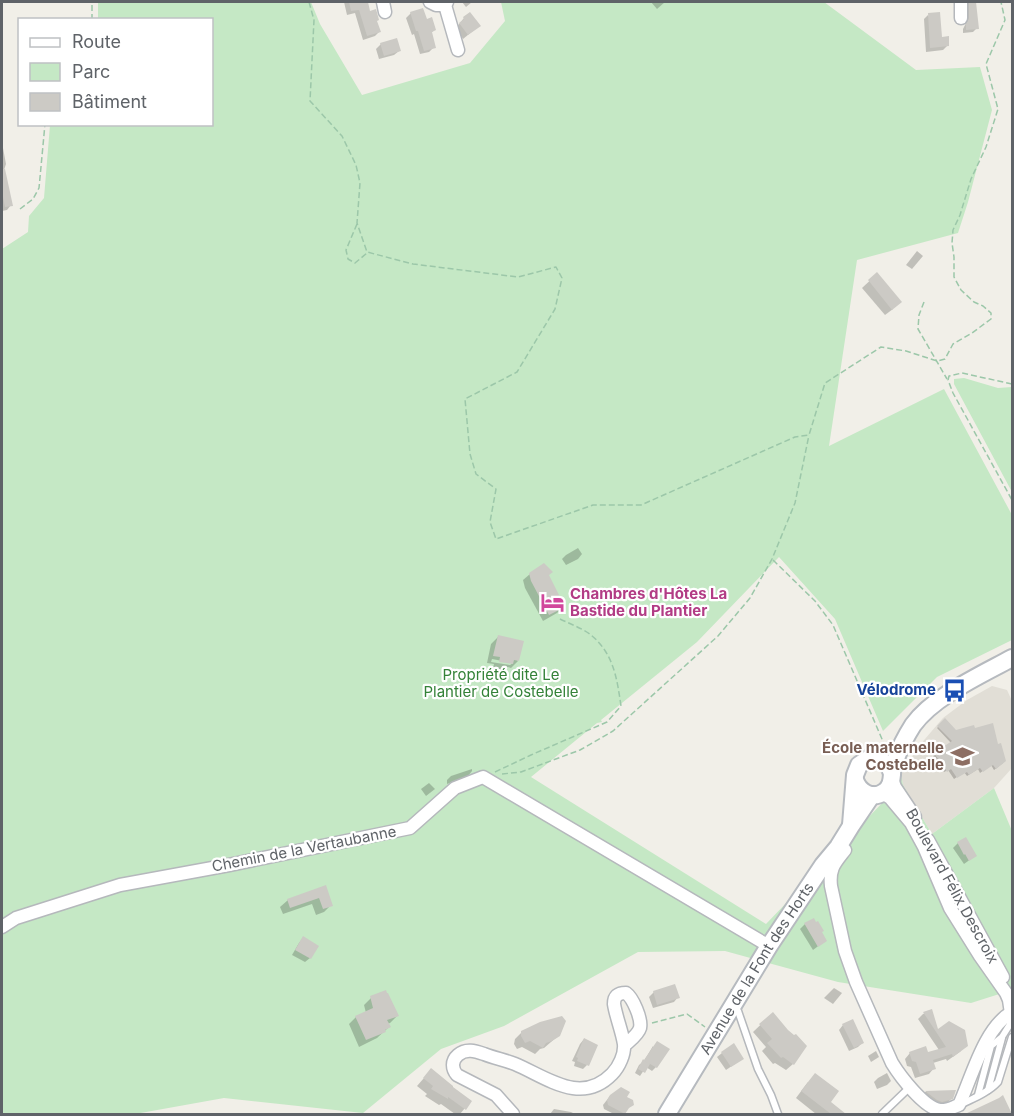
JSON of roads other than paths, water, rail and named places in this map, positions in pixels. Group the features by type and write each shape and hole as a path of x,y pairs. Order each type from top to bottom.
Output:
{"main road":[{"path":"906,738 884,756 863,761 856,770 855,780 861,791 878,794 890,786 893,764 913,725 925,713 943,698 1012,658"},
{"path":"884,756 892,776"},
{"name":"Avenue de la Font des Horts","path":"850,826 855,780"},
{"name":"Avenue de la Font des Horts","path":"666,1114 769,946 850,826 878,794"}],"street":[{"path":"430,2 436,5 446,3 458,50"},
{"path":"961,2 961,18"},
{"name":"Boulevard Félix Descroix","path":"892,776 896,787 920,826 1012,994"},
{"name":"Chemin de la Vertaubanne","path":"2,927 16,918 120,885 229,866 410,828 455,788 483,777 769,946"},
{"path":"878,794 874,805 830,876 845,951 856,982 892,1063 910,1087 933,1108 942,1110 959,1105 984,1044 1006,1016 1012,1017"},
{"name":"Boulevard Félix Descroix","path":"878,794 890,798 911,823 924,847 950,908 1006,993 1012,1017"},
{"path":"513,1114 496,1095 457,1076 453,1070 456,1057 465,1051 475,1052 515,1065 567,1087 585,1088 602,1082 615,1071 621,1061 624,1046 614,999 626,993 632,999 640,1026 624,1046"}],"lane":[{"path":"733,1007 738,1011 758,1069 778,1114"},
{"path":"988,1090 1002,1037 1012,1017"},
{"path":"978,1096 991,1046 1002,1037"},
{"path":"959,1105 995,1086 1012,1037"},
{"path":"882,1114 910,1087"}],"place":[{"name":"Chambres d'Hôtes La Bastide du Plantier","path":"552,603"},
{"name":"Vélodrome","path":"954,690"},
{"name":"École maternelle Costebelle","path":"962,757"}],"park label":[{"name":"Propriété dite Le Plantier de Costebelle","path":"501,684"}]}
